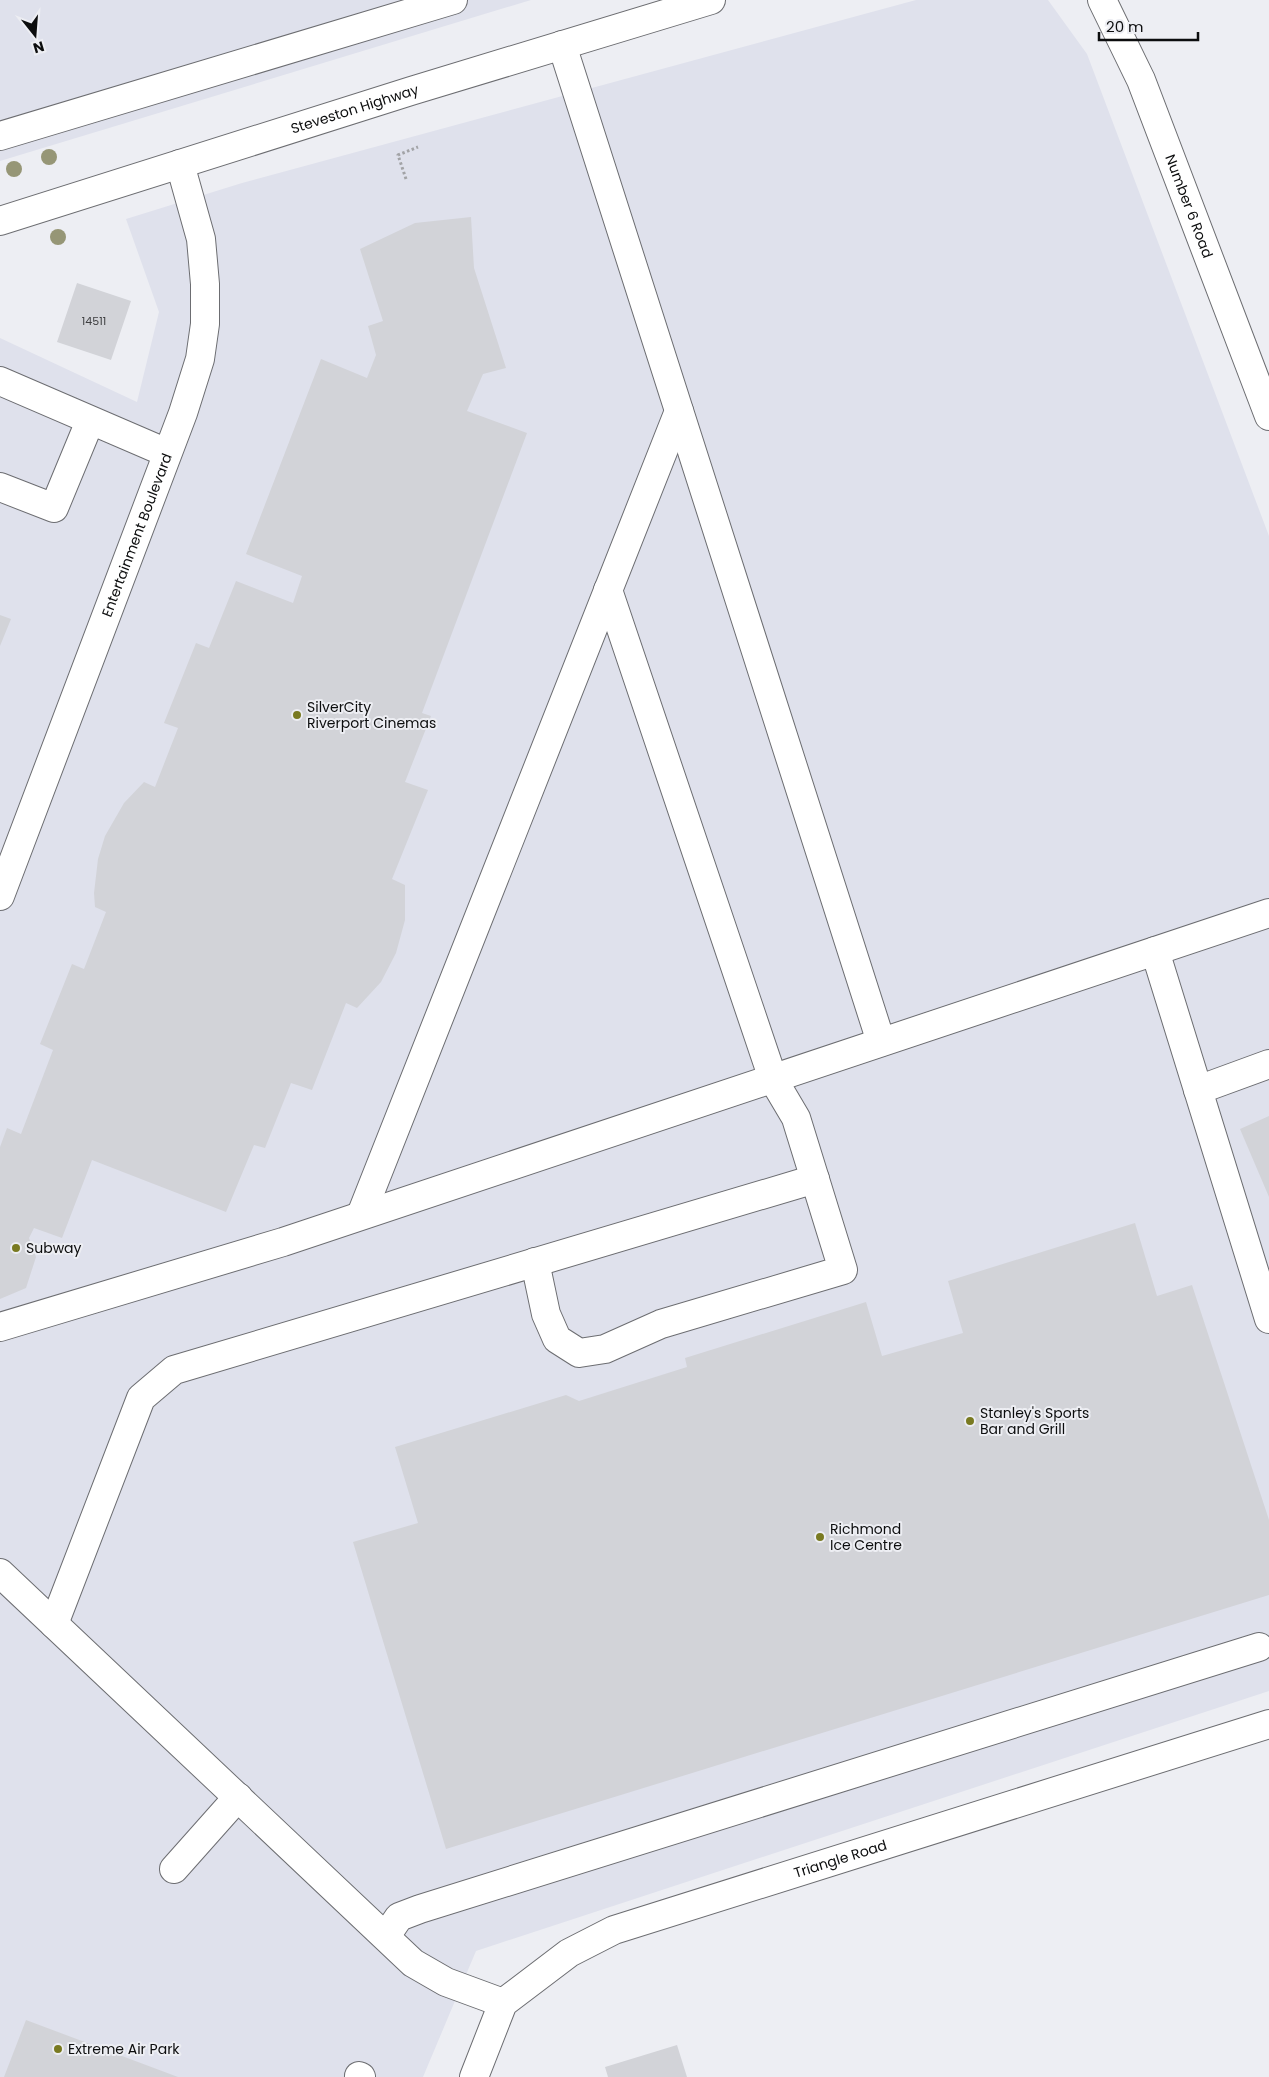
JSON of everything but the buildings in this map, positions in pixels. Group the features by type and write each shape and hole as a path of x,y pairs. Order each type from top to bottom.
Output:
{"street":[{"path":"0,136 453,0"},
{"name":"Steveston Highway","path":"0,221 402,93 711,0"},
{"name":"Number 6 Road","path":"1102,0 1141,80 1269,416"},
{"path":"562,45 881,1042"},
{"name":"Entertainment Boulevard","path":"0,896 183,413 200,359 205,324 205,284 201,239 180,164"},
{"path":"0,381 167,453"},
{"path":"361,1216 679,411"},
{"path":"0,487 54,508 90,421"},
{"path":"535,1262 546,1314 558,1339 578,1353 605,1349 661,1324 843,1270 796,1118 773,1078 608,590"},
{"path":"0,1327 283,1242 1269,912"},
{"path":"1155,951 1269,1320"},
{"path":"1198,1090 1269,1064"},
{"path":"54,1624 141,1398 174,1370 815,1179"},
{"path":"0,1573 413,1962 446,1982 503,2003 474,2077"},
{"path":"386,1936 399,1917 420,1909 1260,1647"},
{"name":"Triangle Road","path":"503,2003 569,1953 614,1930 1269,1724"},
{"path":"174,1869 238,1797"}],"path":[{"path":"406,179 398,155 418,147"}],"shaded area":[{"path":"0,0 531,0 0,161"},
{"path":"916,0 1048,0 1087,54 1269,536 1269,1691 476,1951 423,2077 0,2077 0,338 137,402 159,312 126,219 242,183"}],"place":[{"name":"SilverCity Riverport Cinemas","path":"297,715"},
{"name":"Subway","path":"16,1248"},
{"name":"Stanley's Sports Bar and Grill","path":"970,1421"},
{"name":"Richmond Ice Centre","path":"820,1537"},
{"name":"Extreme Air Park","path":"58,2049"}]}
